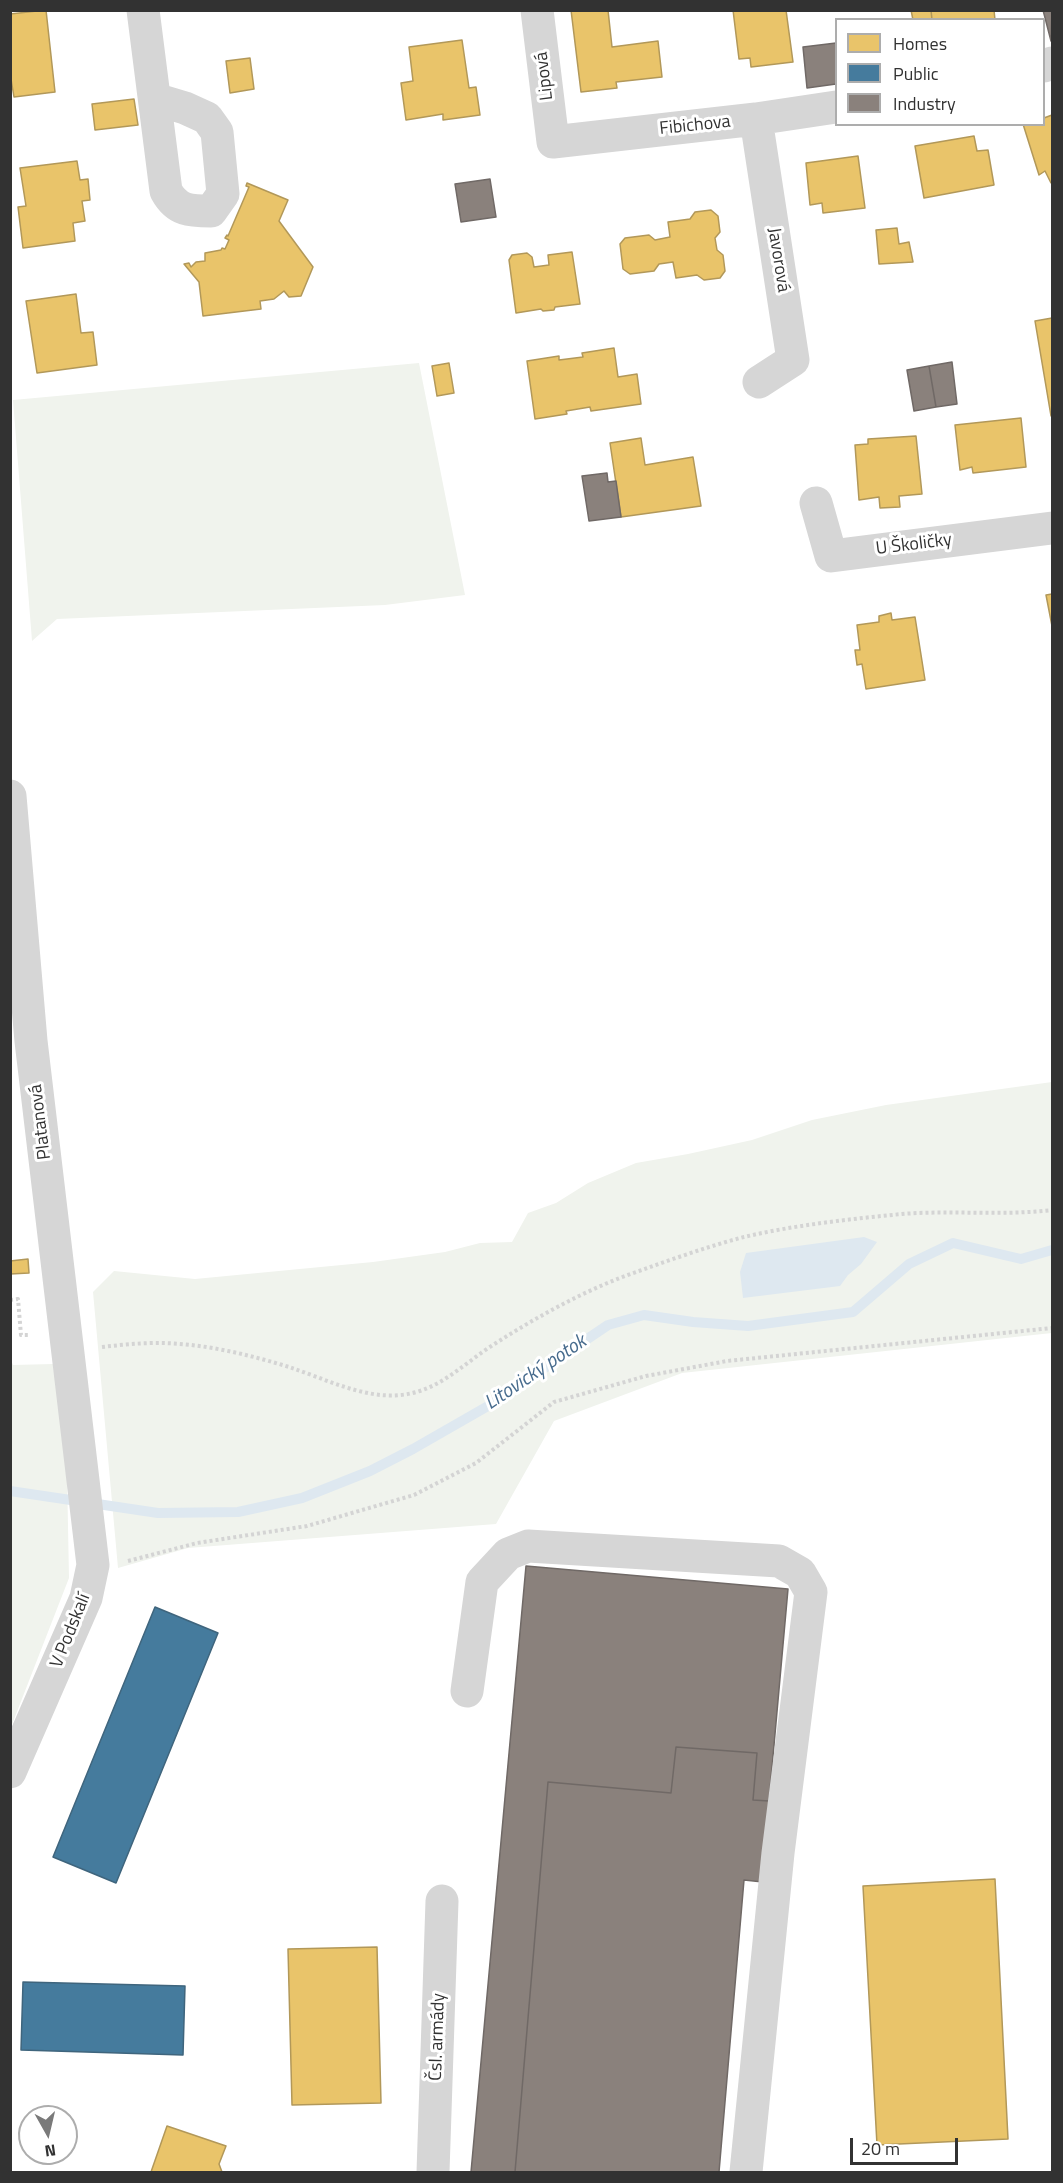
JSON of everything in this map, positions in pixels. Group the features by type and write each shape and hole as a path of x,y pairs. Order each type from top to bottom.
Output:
{"street":[{"path":"143,10 155,99"},
{"name":"Lipová","path":"537,10 553,142"},
{"name":"Fibichova","path":"553,142 756,119 835,107"},
{"name":"Javorová","path":"756,119 793,360 759,382"},
{"name":"U Školičky","path":"816,503 831,556 1053,528"},
{"name":"Platanová","path":"10,796 21,1041 80,1446"},
{"name":"V Podskalí","path":"10,1772 86,1598 92,1553 80,1446"},
{"path":"467,1691 482,1582 508,1554 528,1546 779,1561 800,1572 811,1592 778,1854 746,2172"},
{"name":"Čsl. armády","path":"433,2172 442,1901"}],"path":[{"path":"99,1347 158,1343 222,1349 289,1367 369,1393 400,1395 426,1389 455,1373 494,1344 573,1299 636,1272 743,1238 819,1224 904,1214 1020,1214 1053,1210"},
{"path":"10,1300 18,1299 21,1335 37,1334"},
{"path":"92,1553 135,1560 197,1543 307,1526 414,1495 476,1463 554,1402 646,1376 727,1362 1053,1328"}],"shaded area":[{"path":"419,363 465,595 385,605 57,619 32,641 13,400"},
{"path":"1052,1082 1052,1333 682,1373 554,1421 496,1524 188,1548 118,1568 93,1292 114,1271 195,1279 373,1262 445,1252 480,1243 512,1242 528,1213 556,1203 588,1183 636,1163 752,1140 812,1120 886,1105"},
{"path":"864,1237 877,1242 861,1264 848,1275 840,1286 743,1298 740,1272 746,1253"},
{"path":"10,1358 13,1365 53,1364 67,1474 69,1578 11,1727"}],"building: Homes":[{"path":"46,10 55,92 14,97 10,73 10,14"},
{"path":"571,10 608,10 612,47 658,41 662,77 616,82 617,88 581,92"},
{"path":"733,10 786,10 793,62 751,67 750,58 739,59"},
{"path":"911,10 931,10 932,18 913,18"},
{"path":"931,10 994,10 995,18 932,18"},
{"path":"462,40 469,88 476,87 480,115 443,120 443,114 406,120 401,83 413,81 409,47"},
{"path":"250,58 254,89 230,93 226,61"},
{"path":"134,99 138,125 95,130 92,104"},
{"path":"1052,115 1052,183 1045,171 1039,175 1024,126 1045,126 1045,118"},
{"path":"974,136 977,151 988,150 994,185 924,198 915,146"},
{"path":"858,156 865,208 823,213 822,203 810,205 806,163"},
{"path":"77,161 80,180 88,179 90,200 82,201 85,221 73,223 75,241 23,248 18,207 26,206 20,168"},
{"path":"247,183 288,200 279,221 313,267 301,296 289,297 284,291 274,299 260,301 261,309 203,316 199,282 184,264 189,263 191,267 196,262 205,261 205,253 225,249 229,240 225,238 228,236 249,187 246,186"},
{"path":"711,210 718,216 720,232 715,238 717,250 723,255 725,271 720,278 704,280 697,275 676,278 673,262 659,264 654,271 630,274 623,269 620,244 625,238 649,235 655,240 670,237 668,222 690,219 695,212"},
{"path":"897,228 899,244 909,242 913,262 879,264 876,230"},
{"path":"572,252 580,304 555,307 554,310 543,311 541,309 516,313 509,260 512,255 527,253 532,257 534,267 549,265 548,255"},
{"path":"76,294 81,333 93,332 97,365 37,373 26,301"},
{"path":"1052,318 1052,416 1051,416 1035,321"},
{"path":"614,348 618,377 637,374 641,404 591,411 590,407 566,411 567,414 535,419 527,361 559,356 559,360 583,357 582,353"},
{"path":"449,363 454,393 437,396 432,366"},
{"path":"1021,418 1026,467 973,473 972,467 960,470 955,425"},
{"path":"916,436 922,494 899,496 900,507 880,508 879,497 859,500 855,445 868,444 868,439"},
{"path":"641,438 645,465 693,457 701,506 621,517 610,443"},
{"path":"1052,594 1052,626 1046,595"},
{"path":"891,613 892,620 915,617 925,680 866,689 862,664 857,665 855,650 860,650 857,625 879,622 879,616"},
{"path":"28,1259 29,1273 10,1274 10,1261"},
{"path":"995,1879 1008,2139 877,2145 863,1886"},
{"path":"377,1947 381,2103 292,2105 288,1949"},
{"path":"167,2126 226,2146 219,2164 222,2172 151,2172"}],"building: Public":[{"path":"155,1607 218,1633 116,1883 53,1857"},
{"path":"23,1982 185,1986 183,2055 21,2050"}],"building: Industry":[{"path":"1043,10 1052,10 1051,41"},
{"path":"835,43 835,84 807,88 803,47"},
{"path":"490,179 496,217 461,222 455,184"},
{"path":"952,362 957,404 936,407 929,366"},
{"path":"929,366 936,407 914,411 907,370"},
{"path":"607,473 608,482 616,481 621,517 589,521 582,476"},
{"path":"526,1566 788,1589 769,1801 753,1800 757,1753 676,1747 671,1793 548,1782 515,2172 471,2172"},
{"path":"676,1747 757,1753 753,1800 769,1801 763,1882 744,1880 719,2172 515,2172 548,1782 671,1793"}],"waterway":[{"name":"Litovický potok","path":"10,1491 158,1513 238,1512 302,1498 370,1471 413,1449 488,1406 608,1325 644,1315 693,1322 748,1326 853,1312 909,1264 953,1243 1021,1259 1052,1250"}]}
